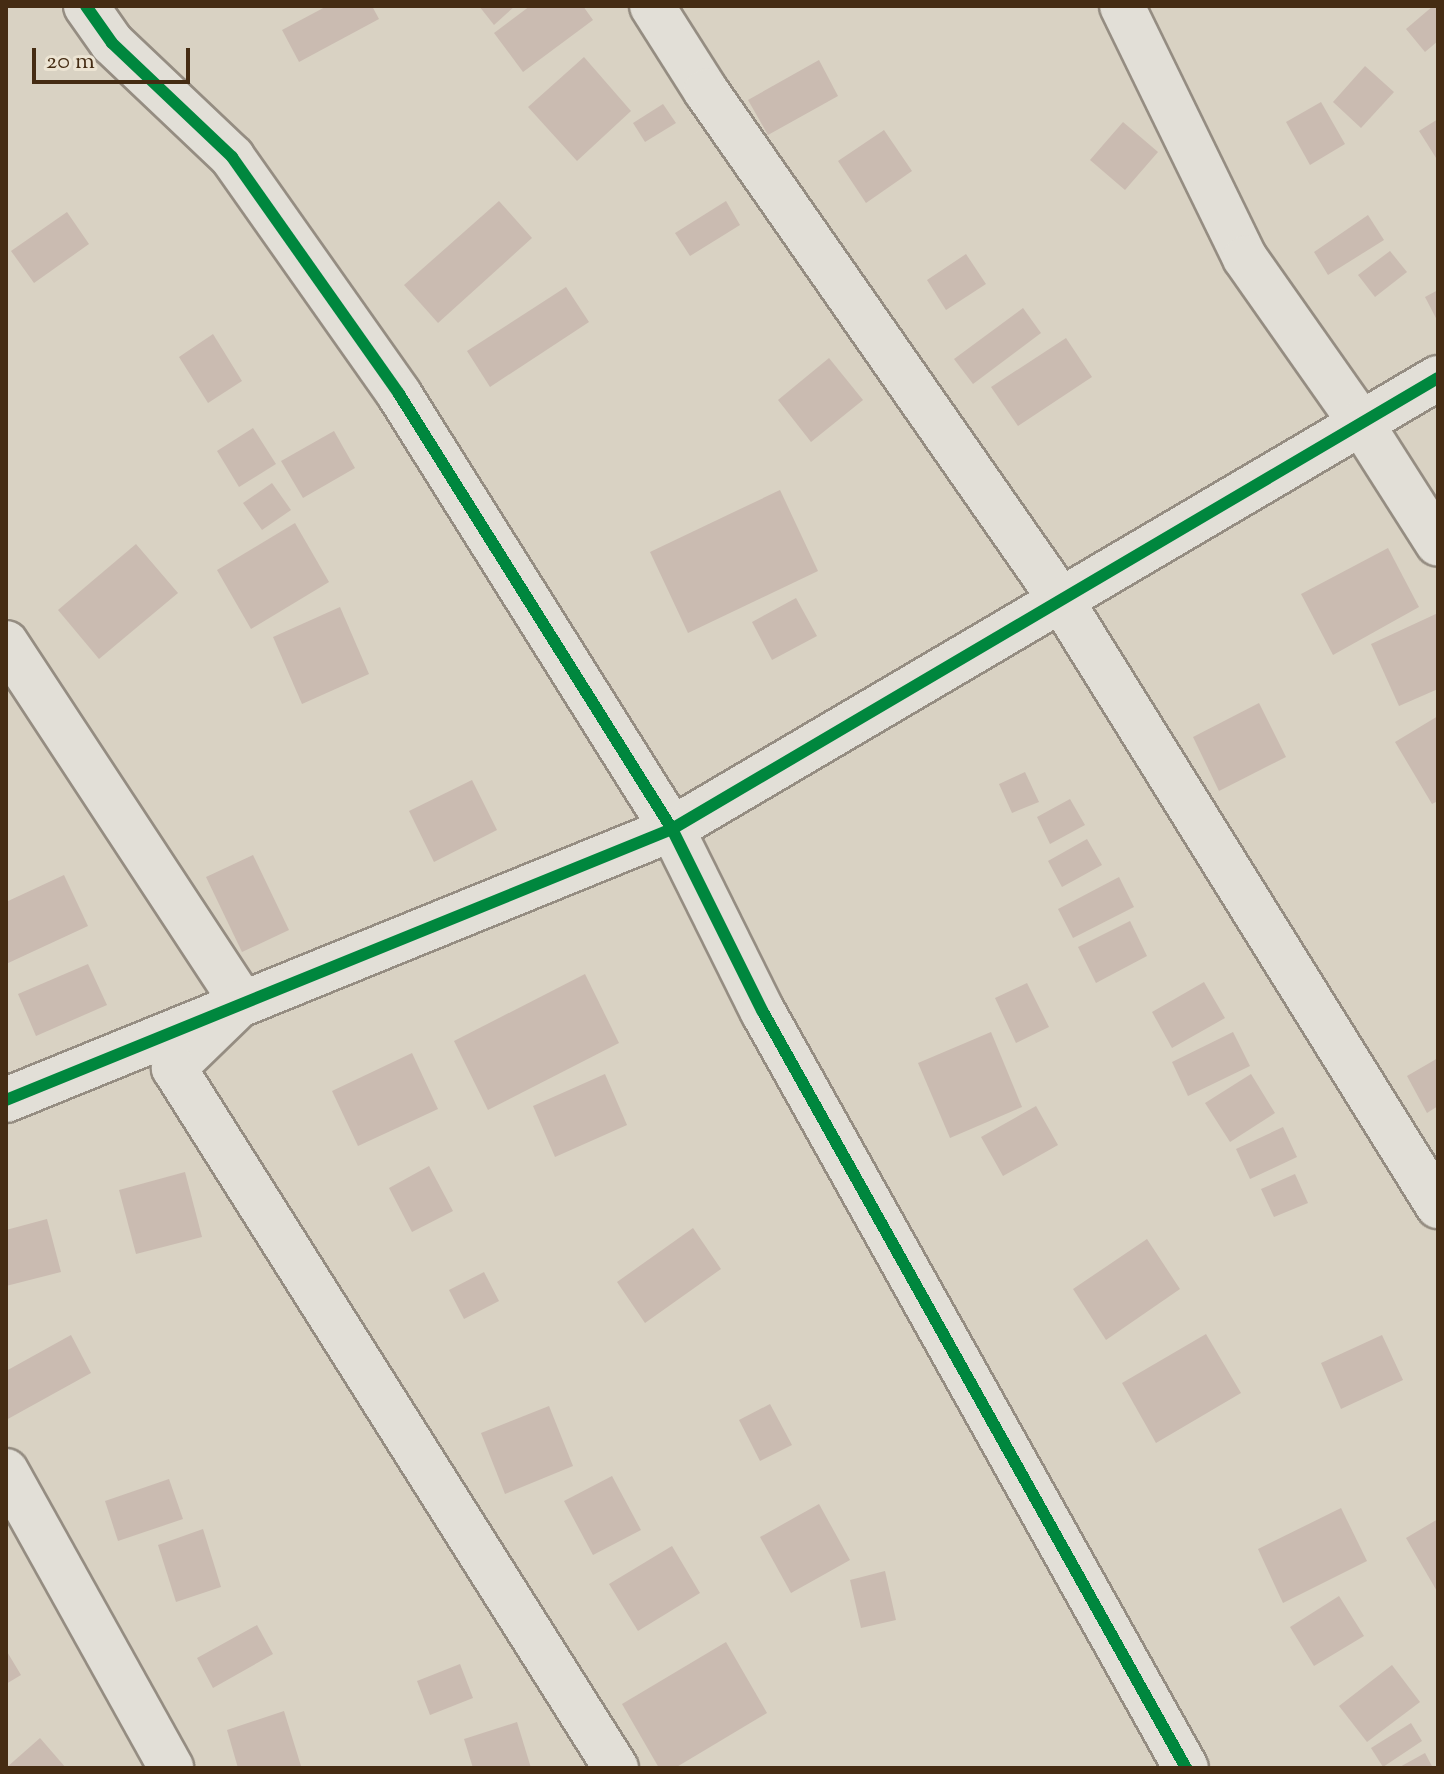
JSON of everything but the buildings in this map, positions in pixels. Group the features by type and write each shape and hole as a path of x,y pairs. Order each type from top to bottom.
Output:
{"street":[{"path":"86,6 112,43 232,157 399,394 672,829 763,1012 1186,1768"},
{"path":"652,6 706,91 1061,600 1438,1206"},
{"path":"1122,6 1245,258 1361,423 1438,544"},
{"path":"6,1100 672,829 1438,378"},
{"path":"6,643 242,1002"},
{"path":"242,1002 174,1068 616,1768"},
{"path":"6,1471 171,1768"}],"cycle path":[{"path":"86,6 112,43 232,157 399,394 672,829 763,1012 1186,1768"},
{"path":"6,1100 672,829 1438,378"}]}
